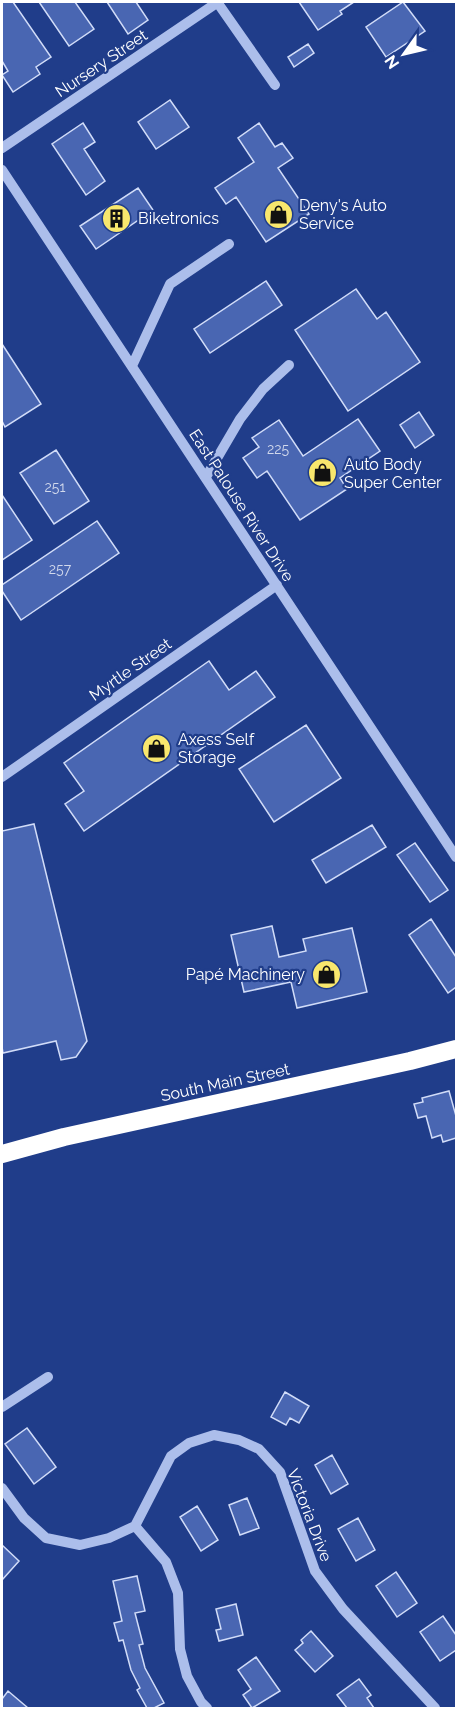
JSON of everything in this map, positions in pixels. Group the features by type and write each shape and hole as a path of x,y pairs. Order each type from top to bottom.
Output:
{"highway":[{"name":"South Main Street","path":"2,1154 64,1137 456,1049"}],"street":[{"path":"218,2 275,85"},
{"name":"Nursery Street","path":"2,148 218,2"},
{"name":"East Palouse River Drive","path":"2,170 456,857"},
{"path":"132,366 170,284 229,244"},
{"path":"206,477 240,419 257,396 289,365"},
{"name":"Myrtle Street","path":"2,777 277,585"},
{"path":"2,1407 48,1377"},
{"name":"Victoria Drive","path":"135,1526 171,1456 189,1443 214,1435 239,1440 259,1449 280,1472 315,1570 343,1609 435,1708"},
{"path":"2,1488 24,1518 46,1538 80,1545 109,1538 135,1526 166,1562 178,1593 180,1649 188,1676 201,1702 207,1708"}],"building":[{"path":"2,2 13,2 51,57 36,67 40,74 13,92 2,75 8,71 2,61"},
{"path":"39,2 75,2 94,29 69,46"},
{"path":"107,2 136,2 148,20 128,34"},
{"path":"299,2 354,2 340,11 342,14 318,30"},
{"path":"403,2 425,31 386,57 366,27"},
{"path":"308,44 314,53 294,67 288,57"},
{"path":"170,100 189,127 156,149 138,122"},
{"path":"83,123 95,142 84,149 105,181 86,195 52,144"},
{"path":"259,123 275,147 282,143 293,158 278,168 309,214 266,242 236,197 226,204 215,188 254,162 238,138"},
{"name":"Biketronics","path":"138,188 153,210 96,249 80,226"},
{"path":"266,281 282,305 210,353 194,329"},
{"path":"356,289 377,319 386,312 420,362 348,411 295,330"},
{"path":"2,344 41,404 5,427 2,421"},
{"path":"419,412 434,435 415,448 400,425"},
{"name":"Auto Body Super Center","path":"358,419 380,451 340,478 347,489 300,520 267,471 257,478 243,458 259,447 252,438 279,420 303,456"},
{"path":"56,450 89,501 54,524 20,473"},
{"path":"2,495 32,540 2,560"},
{"path":"97,521 119,553 21,620 2,591 2,585"},
{"path":"209,661 229,690 256,671 275,697 84,831 65,804 84,791 64,763"},
{"path":"306,725 341,778 274,822 239,769"},
{"path":"34,824 87,1041 76,1057 61,1060 56,1041 3,1053 2,1047 2,831"},
{"path":"372,825 386,847 326,883 312,860"},
{"path":"415,843 448,890 430,902 397,855"},
{"path":"431,919 456,957 456,987 448,993 409,935"},
{"name":"Papé Machinery","path":"272,926 279,957 306,951 303,939 352,928 367,992 297,1008 291,982 244,992 231,935"},
{"path":"449,1091 456,1116 456,1138 443,1142 441,1135 432,1138 426,1116 418,1118 414,1104 423,1102 422,1098"},
{"path":"285,1392 309,1406 299,1423 290,1418 286,1425 271,1417"},
{"path":"27,1428 56,1467 34,1484 5,1444"},
{"path":"332,1455 348,1484 331,1494 315,1465"},
{"path":"247,1498 259,1528 240,1535 229,1505"},
{"path":"197,1506 218,1540 201,1551 180,1517"},
{"path":"358,1518 375,1550 356,1561 338,1529"},
{"path":"2,1545 19,1561 2,1580"},
{"path":"396,1572 417,1603 397,1617 376,1586"},
{"path":"137,1576 145,1611 135,1613 143,1644 139,1645 145,1668 164,1703 154,1708 147,1708 137,1690 140,1688 131,1670 123,1640 119,1641 114,1623 122,1621 113,1581"},
{"path":"236,1604 243,1635 219,1641 216,1630 221,1629 216,1609"},
{"path":"443,1616 456,1635 456,1650 440,1661 420,1632"},
{"path":"311,1631 333,1656 315,1672 295,1650 303,1643 301,1640"},
{"path":"256,1657 280,1691 252,1708 243,1695 251,1689 238,1670"},
{"path":"359,1679 371,1695 367,1698 374,1708 347,1708 337,1695"},
{"path":"8,1691 28,1708 2,1708 2,1699"}],"place":[{"name":"Deny's Auto Service","path":"278,214"},
{"name":"Biketronics","path":"117,218"},
{"name":"Auto Body Super Center","path":"323,473"},
{"name":"Axess Self Storage","path":"157,748"},
{"name":"Papé Machinery","path":"326,974"}]}
